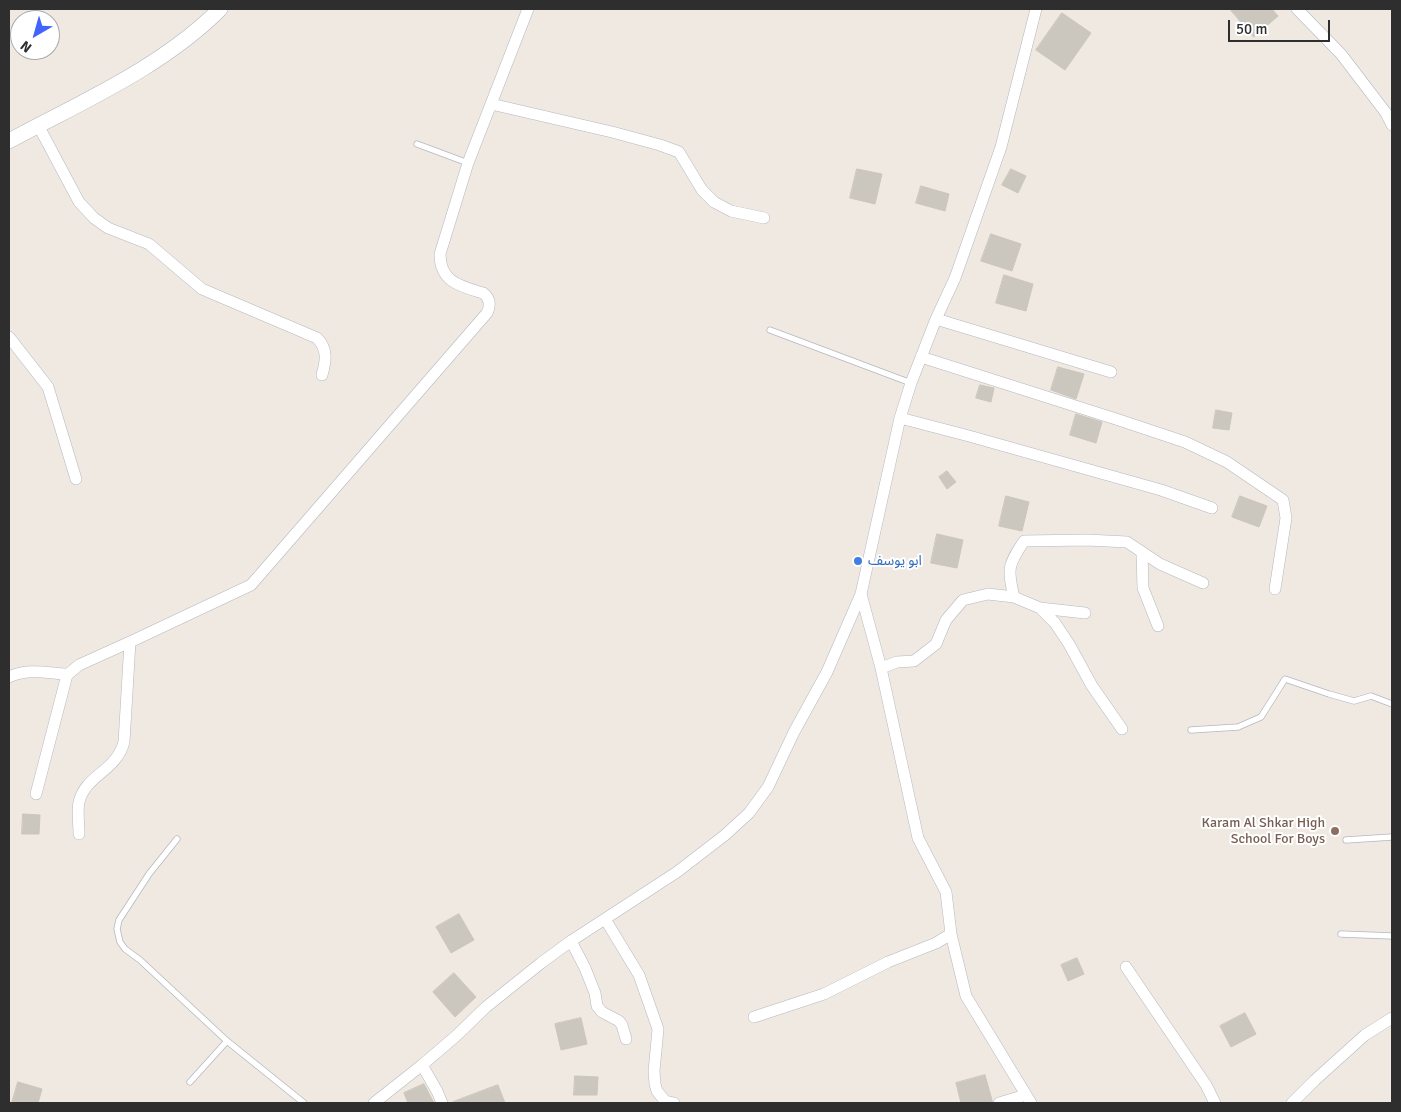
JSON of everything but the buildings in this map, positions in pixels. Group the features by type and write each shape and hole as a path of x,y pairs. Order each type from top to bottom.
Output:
{"street":[{"path":"9,141 152,62 202,27 220,9"},
{"path":"36,794 64,682 68,674 79,665 251,585 486,316 490,305 487,296 454,283 449,279 440,262 441,247 468,163 528,9"},
{"path":"374,1103 422,1066 486,1007 541,963 571,941 677,872 711,846 749,813 768,787 794,732 827,672 861,594 900,418 921,357 955,278 1002,147 1036,9"},
{"path":"1297,9 1341,54 1386,113 1392,125"},
{"path":"491,104 612,132 679,152 702,190 714,202 731,211 764,218"},
{"path":"38,125 79,202 94,218 108,228 149,244 202,289 316,338 323,345 326,354 322,375"},
{"path":"936,319 1111,372"},
{"path":"9,337 48,388 76,479"},
{"path":"921,357 1116,418 1185,442 1227,462 1283,500 1286,518 1275,589"},
{"path":"900,418 1160,490 1212,508"},
{"path":"1014,597 1009,579 1011,560 1024,541 1087,540 1127,542 1160,564 1203,583"},
{"path":"1142,553 1143,588 1158,626"},
{"path":"861,594 881,668 918,838 946,892 952,934 966,996 1028,1099 999,1103"},
{"path":"881,668 897,662 914,661 936,644 946,620 963,600 988,594 1014,597 1040,608 1085,613"},
{"path":"1040,608 1055,623 1092,686 1122,729"},
{"path":"79,834 78,805 83,792 94,779 115,762 124,742 130,642"},
{"path":"9,677 26,671 68,674"},
{"path":"605,919 639,975 658,1029 654,1071 655,1084 657,1091 665,1101 674,1103"},
{"path":"754,1017 824,994 888,962 936,943 952,934"},
{"path":"571,941 585,968 595,994 597,1006 602,1012 619,1021 626,1039"},
{"path":"1126,967 1206,1085 1215,1103"},
{"path":"1292,1103 1365,1035 1392,1018"},
{"path":"422,1066 442,1103"}],"lane":[{"path":"416,144 468,163"},
{"path":"770,330 911,383"},
{"path":"1191,730 1238,727 1261,717 1285,679 1354,701 1371,696 1392,704"},
{"path":"1346,840 1392,837"},
{"path":"177,839 149,874 119,920 117,934 122,946 140,960 227,1041 304,1103"},
{"path":"1341,934 1392,936"},
{"path":"190,1082 227,1041"}],"place":[{"name":"ابو يوسف","path":"858,561"},
{"name":"Karam Al Shkar High School For Boys","path":"1335,831"}]}
